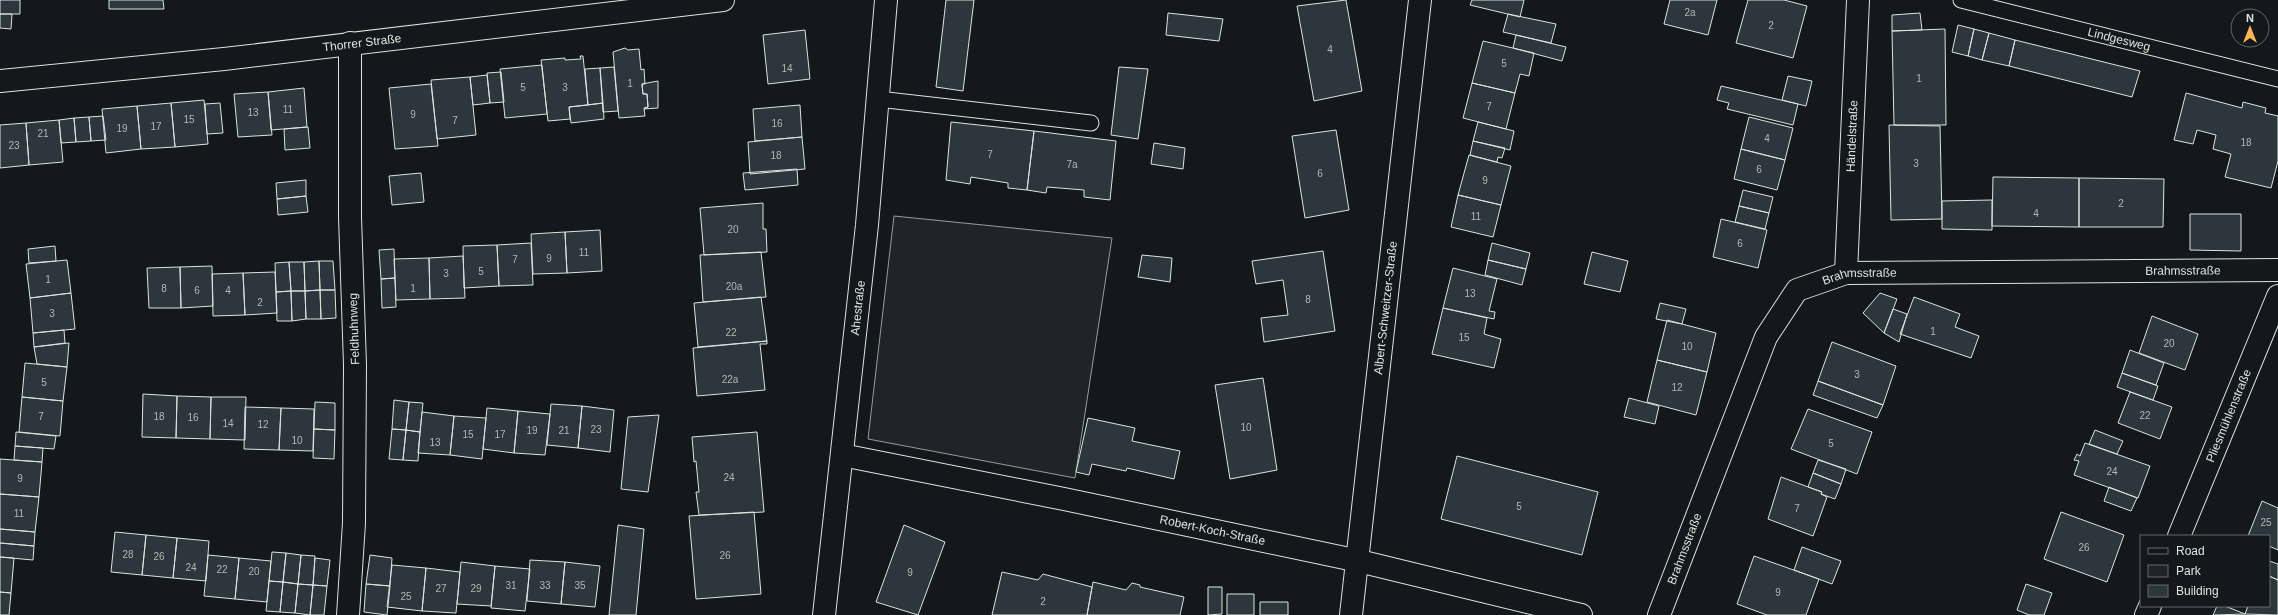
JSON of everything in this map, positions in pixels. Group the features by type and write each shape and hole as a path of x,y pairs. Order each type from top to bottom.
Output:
{"street":[{"name":"Thorrer Straße","path":"0,81 350,43 723,0"},
{"name":"Ahestraße","path":"824,615 868,225 886,0"},
{"name":"Albert-Schweitzer-Straße","path":"1351,615 1420,0"},
{"name":"Händelstraße","path":"1846,273 1858,0"},
{"name":"Feldhuhnweg","path":"348,615 354,523 355,365 350,217 350,43"},
{"name":"Brahmsstraße","path":"1659,615 1766,337 1797,290 1846,273 2278,270"},
{"name":"Pliesmühlenstraße","path":"2179,535 2278,296"},
{"name":"Robert-Koch-Straße","path":"842,455 1064,499 1358,561 1581,615"}],"lane":[{"name":"Lindgesweg","path":"1961,0 2278,79"},
{"path":"878,99 1091,123"}],"green space":[{"path":"894,216 1112,238 1075,478 868,439"}],"building":[{"path":"0,0 20,0 20,14 0,14"},
{"path":"109,0 163,0 164,9 109,9"},
{"path":"946,0 974,0 963,91 936,87"},
{"path":"1346,0 1362,91 1314,101 1297,6"},
{"path":"1472,0 1524,0 1520,17 1470,5"},
{"path":"1670,0 1717,0 1708,35 1664,24"},
{"path":"1748,0 1784,0 1807,6 1793,58 1736,43"},
{"path":"1168,13 1223,19 1219,41 1166,35"},
{"path":"1920,13 1922,30 1892,31 1892,15"},
{"path":"0,14 12,14 11,29 0,28"},
{"path":"1508,14 1556,24 1551,43 1503,32"},
{"path":"1958,25 1974,29 1968,56 1952,52"},
{"path":"1945,29 1946,125 1894,125 1892,31"},
{"path":"1974,29 1989,33 1982,60 1968,56"},
{"path":"805,30 810,79 768,84 763,35"},
{"path":"1989,33 2015,40 2009,66 1982,60"},
{"path":"1516,35 1566,47 1562,61 1513,48"},
{"path":"2015,40 2140,71 2132,97 2009,66"},
{"path":"1483,41 1534,53 1529,76 1520,74 1515,93 1472,83"},
{"path":"625,48 628,50 639,49 641,70 644,69 645,84 642,84 643,94 647,94 648,107 644,108 645,116 619,118 613,52"},
{"path":"580,56 583,56 588,105 569,107 570,119 548,121 541,60 565,58 565,60 581,59"},
{"path":"542,65 547,114 505,118 500,69"},
{"path":"614,67 618,111 603,112 600,68"},
{"path":"1119,67 1148,69 1138,139 1111,135"},
{"path":"600,68 603,103 588,105 585,69"},
{"path":"501,72 504,102 490,103 487,73"},
{"path":"487,75 490,103 473,105 470,77"},
{"path":"1788,76 1812,81 1806,106 1782,100"},
{"path":"470,77 476,135 437,139 431,80"},
{"path":"658,81 658,108 644,109 648,107 647,94 643,94 642,84"},
{"path":"1472,83 1515,93 1506,129 1463,118"},
{"path":"431,84 438,146 395,149 389,88"},
{"path":"1721,86 1798,104 1793,125 1727,109 1729,103 1717,100"},
{"path":"304,88 307,127 271,130 268,92"},
{"path":"268,92 272,135 238,137 234,94"},
{"path":"2186,93 2242,108 2243,102 2266,108 2265,113 2278,116 2278,161 2271,188 2225,177 2231,154 2213,149 2216,135 2197,130 2193,144 2174,140"},
{"path":"204,100 208,144 175,147 171,103"},
{"path":"171,103 175,147 141,149 137,106"},
{"path":"220,103 223,133 207,134 205,104"},
{"path":"603,103 604,119 571,123 569,107"},
{"path":"800,105 802,137 755,141 753,109"},
{"path":"137,106 141,149 106,153 102,109"},
{"path":"103,116 106,140 91,141 89,117"},
{"path":"89,117 91,141 76,142 74,118"},
{"path":"1749,117 1793,128 1785,160 1741,149"},
{"path":"74,118 76,142 61,143 59,120"},
{"path":"59,120 63,162 29,165 26,123"},
{"path":"951,122 1034,131 1027,190 1008,188 1008,183 971,177 970,184 946,180"},
{"path":"1478,122 1514,131 1510,150 1473,141"},
{"path":"26,123 29,165 0,168 0,125"},
{"path":"1889,125 1940,126 1942,219 1891,220"},
{"path":"308,127 310,148 285,150 284,129"},
{"path":"1336,130 1349,210 1305,218 1292,136"},
{"path":"1034,131 1116,141 1110,200 1084,197 1084,190 1047,187 1046,193 1027,190"},
{"path":"802,137 805,169 750,174 748,142"},
{"path":"1473,141 1505,148 1502,158 1498,157 1497,162 1470,155"},
{"path":"1154,143 1185,148 1183,169 1151,164"},
{"path":"1741,149 1785,160 1777,190 1734,179"},
{"path":"1469,155 1511,166 1501,205 1458,195"},
{"path":"797,169 798,185 745,190 743,173"},
{"path":"421,173 424,202 392,205 389,176"},
{"path":"1993,177 2079,178 2079,227 1992,226"},
{"path":"2079,178 2164,179 2163,227 2079,227"},
{"path":"306,180 306,196 277,199 276,183"},
{"path":"1743,190 1773,197 1769,213 1739,206"},
{"path":"1458,195 1501,205 1493,237 1451,227"},
{"path":"306,196 308,212 278,215 277,199"},
{"path":"1992,200 1992,230 1942,229 1942,201"},
{"path":"763,203 763,229 766,229 767,252 704,255 700,208"},
{"path":"1739,206 1769,213 1765,229 1735,222"},
{"path":"2190,214 2241,214 2241,251 2190,250"},
{"path":"1721,219 1767,230 1758,268 1713,257"},
{"path":"600,230 602,271 567,273 565,232"},
{"path":"565,232 567,273 533,274 531,234"},
{"path":"531,243 533,285 499,286 497,245"},
{"path":"1492,243 1530,253 1526,269 1488,260"},
{"path":"497,245 499,286 464,288 463,246"},
{"path":"55,246 56,261 29,263 28,249"},
{"path":"394,249 395,278 381,279 379,250"},
{"path":"1323,251 1335,331 1264,342 1261,318 1288,315 1283,280 1256,284 1252,261"},
{"path":"761,252 766,297 703,302 700,255"},
{"path":"1592,252 1628,261 1620,292 1584,284"},
{"path":"1142,255 1172,258 1170,282 1138,277"},
{"path":"463,256 465,298 430,299 429,258"},
{"path":"429,258 430,299 396,300 394,259"},
{"path":"67,260 71,293 30,298 26,264"},
{"path":"1488,260 1526,269 1522,285 1485,275"},
{"path":"319,261 320,290 305,291 304,262"},
{"path":"319,261 333,261 335,290 320,290"},
{"path":"289,262 304,262 305,291 291,291"},
{"path":"289,262 291,291 276,292 275,263"},
{"path":"212,266 213,306 181,308 180,267"},
{"path":"180,267 181,308 149,308 147,268"},
{"path":"1453,268 1497,279 1489,311 1495,312 1494,319 1443,308"},
{"path":"275,272 277,313 245,315 243,273"},
{"path":"243,273 245,315 213,316 212,274"},
{"path":"395,278 396,307 382,308 381,279"},
{"path":"320,290 321,319 306,319 305,291"},
{"path":"320,290 335,290 336,318 321,319"},
{"path":"291,291 305,291 306,319 292,321"},
{"path":"291,291 292,321 277,321 276,292"},
{"path":"71,293 75,329 33,333 30,298"},
{"path":"1880,293 1897,299 1884,333 1863,313"},
{"path":"761,297 767,341 698,347 694,303"},
{"path":"1914,297 1960,314 1955,327 1979,336 1971,358 1900,334"},
{"path":"1660,303 1686,309 1682,324 1656,319"},
{"path":"1443,308 1487,318 1484,334 1501,339 1494,368 1432,354"},
{"path":"1893,309 1907,314 1899,342 1884,333"},
{"path":"2152,316 2198,334 2185,370 2139,353"},
{"path":"1667,320 1716,333 1707,372 1657,360"},
{"path":"64,330 65,343 34,347 33,333"},
{"path":"767,341 767,344 760,344 765,390 697,396 693,348"},
{"path":"1832,342 1896,366 1883,405 1818,381"},
{"path":"69,343 67,367 37,364 34,347"},
{"path":"2130,350 2164,363 2156,385 2122,373"},
{"path":"1657,360 1707,372 1696,415 1647,402"},
{"path":"25,363 67,367 63,401 22,397"},
{"path":"2122,373 2158,386 2153,400 2117,387"},
{"path":"1263,378 1277,470 1230,479 1215,385"},
{"path":"1818,381 1883,405 1877,418 1813,395"},
{"path":"2130,392 2172,407 2160,439 2118,423"},
{"path":"143,394 177,396 176,438 142,437"},
{"path":"177,396 211,397 210,439 176,438"},
{"path":"22,397 63,401 60,436 19,432"},
{"path":"211,397 246,397 245,440 210,439"},
{"path":"1629,398 1659,406 1655,424 1624,417"},
{"path":"394,400 409,402 406,430 392,429"},
{"path":"315,402 335,403 335,430 314,429"},
{"path":"409,402 423,403 420,432 406,430"},
{"path":"551,404 582,406 578,448 547,445"},
{"path":"582,406 614,410 610,452 578,448"},
{"path":"245,407 281,408 279,450 244,449"},
{"path":"281,408 314,409 313,451 279,450"},
{"path":"487,408 518,411 514,453 483,449"},
{"path":"1808,409 1872,432 1857,474 1791,449"},
{"path":"518,411 550,414 545,455 514,453"},
{"path":"422,412 454,416 450,455 418,453"},
{"path":"659,415 648,492 621,489 628,417"},
{"path":"454,416 486,418 482,459 450,455"},
{"path":"1088,418 1135,428 1132,441 1180,451 1174,479 1127,468 1126,471 1092,464 1089,475 1076,472"},
{"path":"314,429 335,430 334,459 313,458"},
{"path":"392,429 406,430 403,460 389,459"},
{"path":"406,430 420,432 418,461 403,460"},
{"path":"2095,430 2123,441 2117,454 2089,444"},
{"path":"16,432 56,436 54,449 15,446"},
{"path":"757,432 764,512 699,515 696,492 699,492 692,437"},
{"path":"2085,443 2150,466 2138,498 2074,475 2079,461 2074,460 2077,454 2080,456"},
{"path":"15,446 43,448 42,462 14,460"},
{"path":"1457,456 1598,492 1582,555 1441,519"},
{"path":"0,459 42,462 39,497 0,494"},
{"path":"1818,460 1846,469 1841,484 1813,473"},
{"path":"1813,473 1841,484 1835,499 1808,487"},
{"path":"1781,477 1822,492 1821,494 1827,497 1813,536 1768,519"},
{"path":"2109,487 2137,498 2131,511 2104,501"},
{"path":"0,494 39,497 35,532 0,529"},
{"path":"2262,501 2278,508 2278,550 2270,546 2270,535 2248,535"},
{"path":"754,512 761,594 696,599 689,516"},
{"path":"2061,512 2124,535 2107,582 2044,559"},
{"path":"618,525 644,529 636,615 609,615"},
{"path":"904,525 945,542 918,615 876,602"},
{"path":"0,529 35,532 34,546 0,543"},
{"path":"115,532 146,535 142,575 111,572"},
{"path":"146,535 177,538 173,578 142,575"},
{"path":"177,538 209,541 206,581 173,578"},
{"path":"0,543 34,546 33,560 0,557"},
{"path":"1802,547 1841,561 1832,584 1794,570"},
{"path":"272,552 286,553 283,582 269,581"},
{"path":"286,553 301,555 298,584 283,582"},
{"path":"208,555 239,558 235,599 204,596"},
{"path":"301,555 315,556 313,585 298,584"},
{"path":"370,555 392,558 390,586 366,584"},
{"path":"1754,556 1819,579 1806,615 1767,615 1737,604"},
{"path":"0,557 14,558 11,593 0,592"},
{"path":"239,558 271,561 267,602 235,599"},
{"path":"315,558 330,560 327,586 313,585"},
{"path":"530,560 565,562 561,604 527,601"},
{"path":"2270,561 2278,564 2278,580 2270,576"},
{"path":"461,562 495,566 491,606 457,604"},
{"path":"565,562 600,566 595,607 561,604"},
{"path":"392,565 426,568 422,611 387,607"},
{"path":"495,566 530,569 525,611 491,608"},
{"path":"426,568 460,572 456,613 422,611"},
{"path":"1002,572 1038,580 1043,574 1092,587 1087,615 992,615"},
{"path":"2270,576 2278,580 2278,615 2245,614 2248,607 2270,607"},
{"path":"269,581 283,582 280,612 266,611"},
{"path":"283,582 298,584 295,613 280,612"},
{"path":"1093,582 1126,590 1132,583 1140,585 1140,587 1184,597 1180,615 1087,615"},
{"path":"298,584 313,585 310,615 295,613"},
{"path":"366,584 390,586 387,615 364,612"},
{"path":"2026,584 2052,593 2044,615 2029,615 2017,610"},
{"path":"313,585 327,586 324,615 310,615"},
{"path":"1208,587 1222,587 1222,614 1208,615"},
{"path":"0,592 11,593 9,615 0,615"},
{"path":"1227,594 1254,594 1254,615 1227,615"},
{"path":"1260,602 1288,602 1288,615 1260,615"},
{"path":"2217,607 2228,607 2245,614 2213,615"}]}
